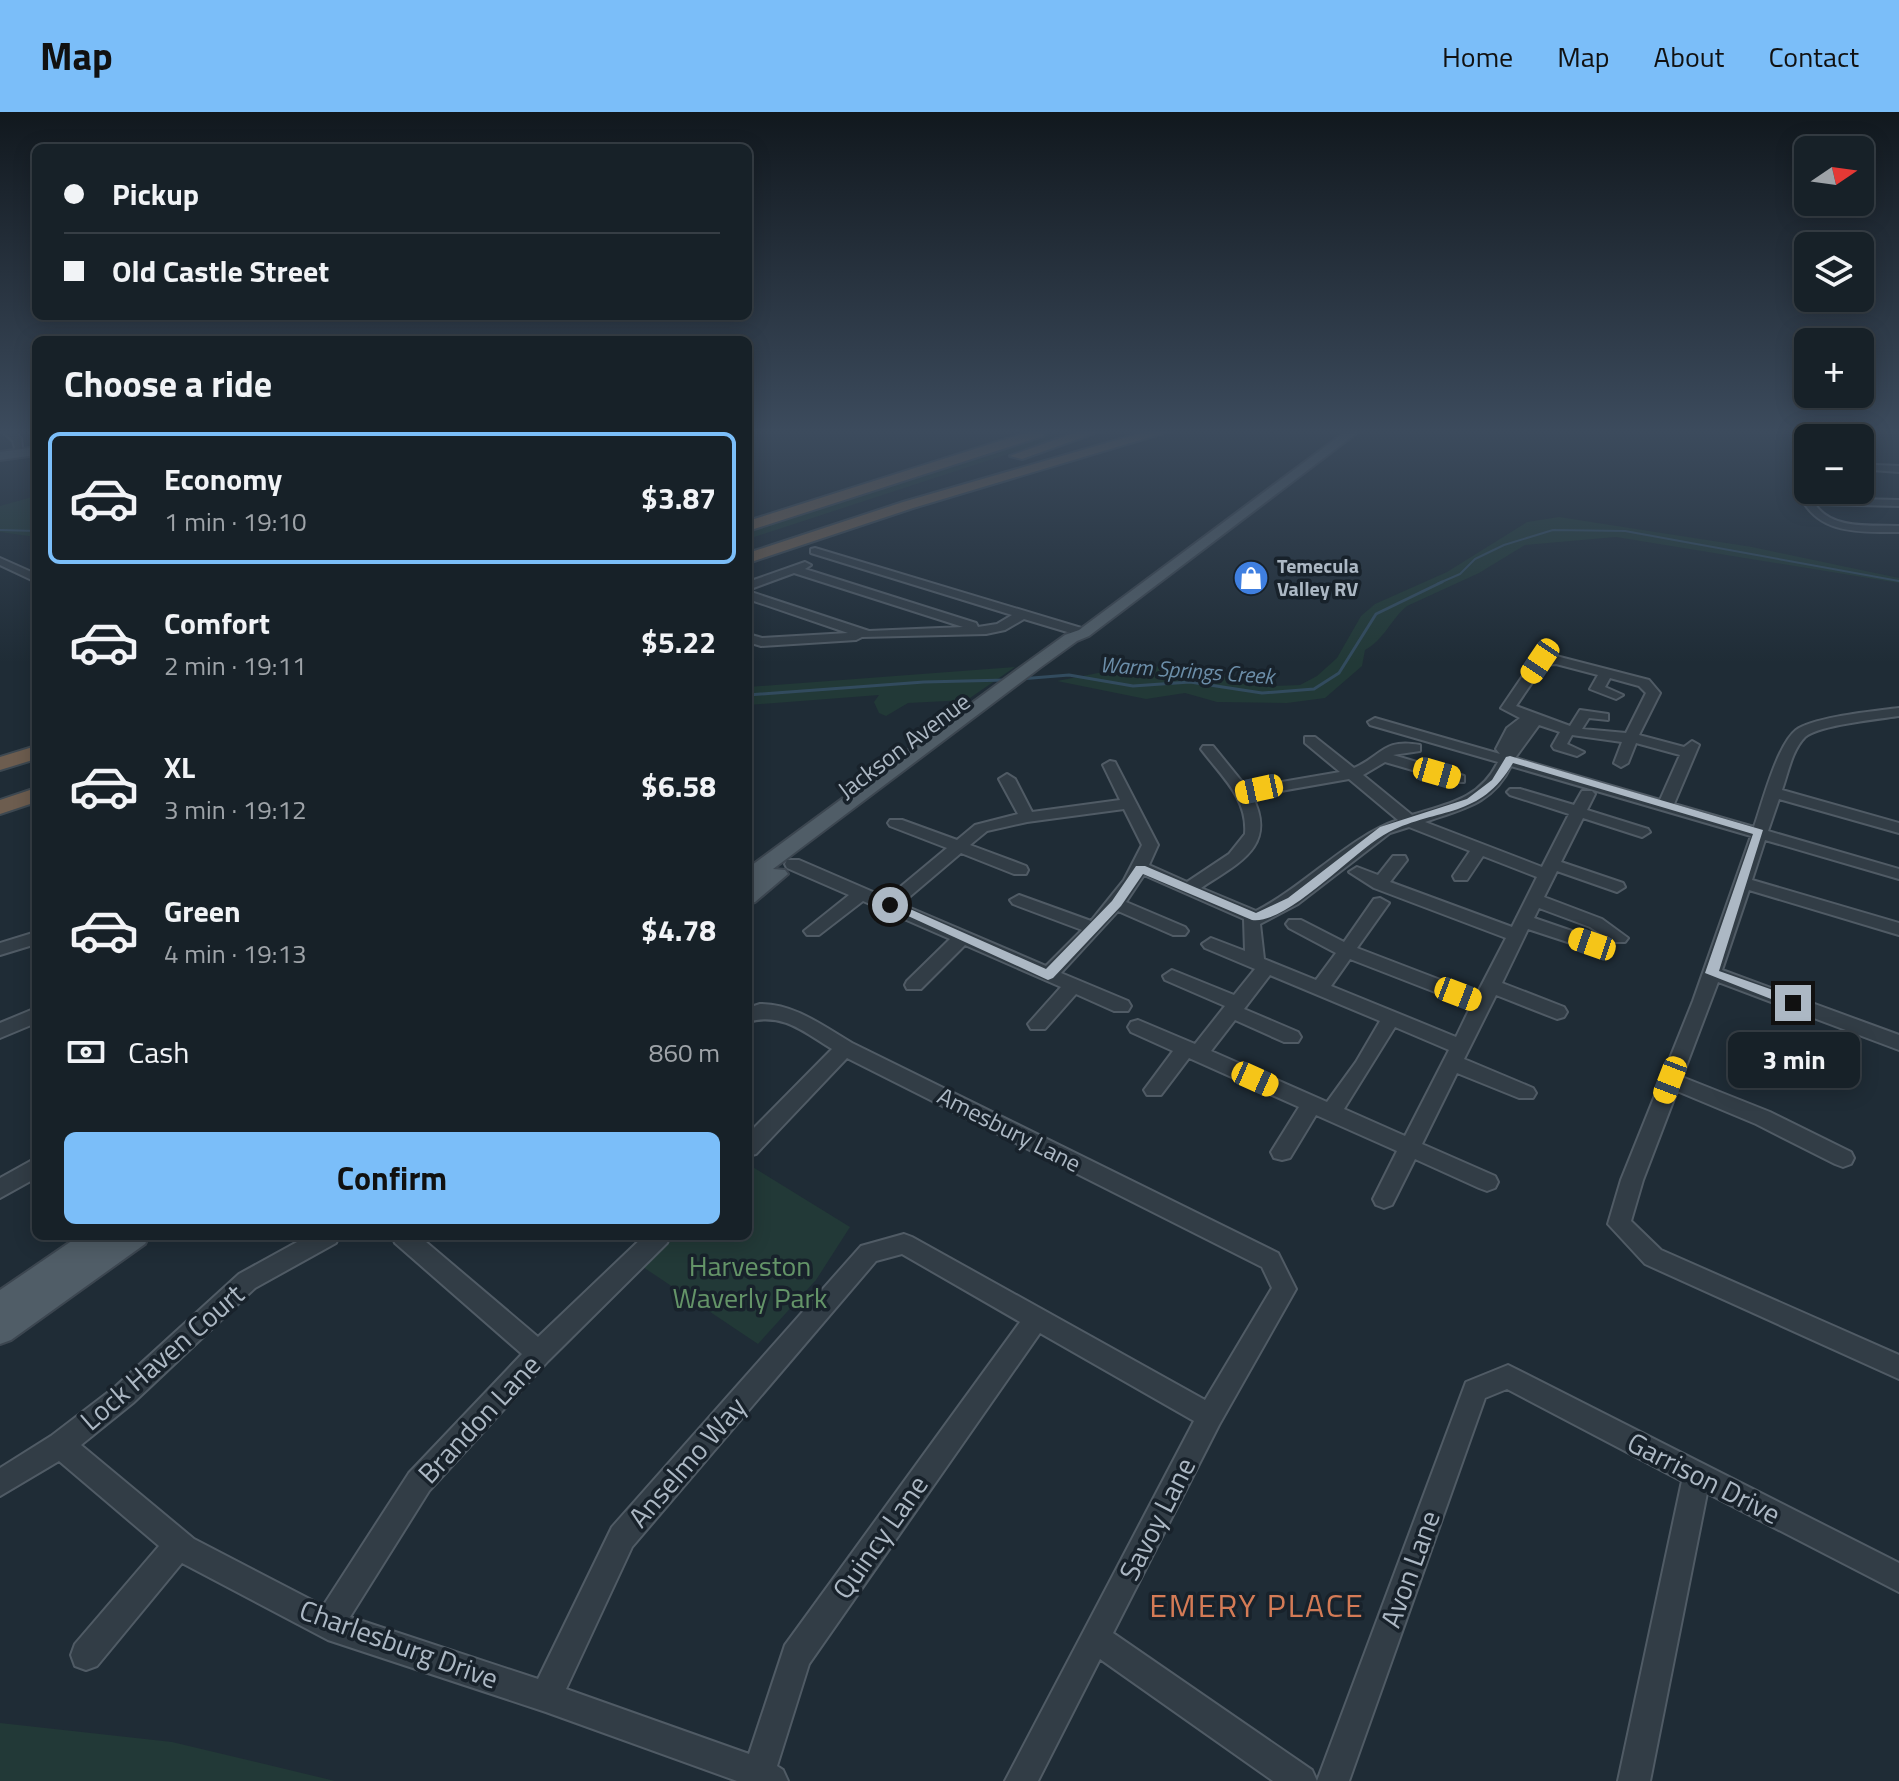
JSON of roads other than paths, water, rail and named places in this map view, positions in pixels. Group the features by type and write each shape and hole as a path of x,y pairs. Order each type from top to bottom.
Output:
{"highway":[{"path":"752,519 786,507"},
{"path":"752,525 807,507"},
{"path":"752,545 865,507"},
{"path":"752,557 902,507"},
{"path":"0,764 32,753"},
{"path":"0,793 32,782"},
{"path":"0,807 32,796"}],"main road":[{"name":"Jackson Avenue","path":"752,875 850,811 1041,667 1083,643 1084,633 1252,507"},
{"name":"Jackson Avenue","path":"752,894 793,864 850,811"},
{"path":"0,1306 95,1240"},
{"path":"0,1331 129,1240"}],"street":[{"path":"1810,507 1817,515 1845,526 1899,529"},
{"path":"752,585 794,569 813,556 1084,633"},
{"path":"0,561 32,576"},
{"path":"794,569 986,630"},
{"path":"752,596 868,635"},
{"path":"752,640 986,630 1001,627 1023,614"},
{"path":"1621,763 1631,737 1653,693 1644,683 1556,660 1540,661 1508,708 1530,718 1614,740 1631,737 1690,749 1666,805"},
{"path":"1597,689 1606,673"},
{"path":"1579,685 1616,695"},
{"path":"1566,707 1603,717"},
{"path":"1899,712 1834,722 1801,733 1786,756 1711,973 1632,1180 1619,1224 1653,1257 1899,1367"},
{"path":"1577,752 1559,746 1585,713"},
{"path":"1254,919 1292,900 1384,830 1471,801 1496,782 1532,725 1530,718"},
{"path":"1375,722 1510,757 1899,874"},
{"path":"1310,740 1355,773 1409,821 1479,850 1617,887"},
{"path":"1242,793 1355,773 1372,766 1391,749 1415,748"},
{"path":"1196,884 1247,847 1256,830 1255,819 1242,793 1208,749"},
{"path":"1383,754 1393,761 1459,779"},
{"path":"1048,975 1116,904 1141,868 1150,845 1110,765"},
{"path":"1007,779 1027,817"},
{"path":"1515,792 1642,832"},
{"path":"1773,792 1899,828"},
{"path":"1384,1199 1587,794"},
{"path":"890,905 981,828 1027,817 1131,803"},
{"path":"896,823 1020,870"},
{"path":"1461,876 1479,850"},
{"path":"1381,882 1399,860"},
{"path":"793,864 1121,1006"},
{"path":"1141,868 1196,884 1254,919 1261,964 1234,1008 1154,1090"},
{"path":"1357,872 1380,884 1520,928 1592,944"},
{"path":"1742,882 1899,929"},
{"path":"813,931 862,893"},
{"path":"1019,900 1093,928"},
{"path":"1535,900 1596,923 1619,938"},
{"path":"1321,987 1380,903"},
{"path":"1116,904 1179,931"},
{"path":"1295,924 1347,951 1486,994 1557,1012"},
{"path":"914,985 963,937"},
{"path":"0,949 32,939"},
{"path":"1211,944 1392,1017 1526,1093"},
{"path":"1711,973 1899,1043"},
{"path":"1172,976 1291,1037"},
{"path":"1038,1024 1073,986"},
{"name":"Amesbury Lane","path":"752,1012 771,1009 785,1013 845,1048 1270,1260"},
{"path":"0,1031 32,1017"},
{"path":"1282,1152 1362,1064 1392,1017"},
{"path":"1138,1027 1487,1182"},
{"path":"752,1144 845,1048"},
{"path":"1670,1080 1763,1118 1843,1158"},
{"path":"0,1189 32,1169"},
{"name":"Lock Haven Court","path":"0,1483 60,1445 124,1395 247,1281 321,1240"},
{"path":"408,1240 539,1353"},
{"name":"Brandon Lane","path":"328,1625 419,1482 539,1353 655,1240"},
{"name":"Anselmo Way","path":"546,1697 622,1537 869,1253 904,1244 1036,1319"},
{"name":"Savoy Lane","path":"1021,1781 1210,1416 1284,1289 1270,1260"},
{"path":"1036,1319 1210,1416"},
{"name":"Quincy Lane","path":"765,1777 796,1656 1036,1319"},
{"name":"Garrison Drive","path":"1508,1377 1899,1578"},
{"name":"Avon Lane","path":"1333,1781 1475,1390 1508,1377"},
{"name":"Charlesburg Drive","path":"60,1445 179,1545 328,1625 546,1697 765,1777"},
{"path":"1634,1781 1697,1474"},
{"path":"86,1655 179,1545"},
{"path":"1095,1638 1301,1781"}],"waterway":[{"name":"Warm Springs Creek","path":"0,530 32,531"},
{"name":"Warm Springs Creek","path":"1437,584 1460,574 1475,559 1504,545 1553,530 1625,531 1899,581"},
{"name":"Warm Springs Creek","path":"1020,679 1069,675 1133,686 1190,682 1262,693 1314,689 1339,673 1376,614 1442,582"},
{"name":"Warm Springs Creek","path":"752,695 924,682 1007,680"}],"place":[{"name":"Temecula Valley RV","path":"1251,578"}],"district":[{"name":"EMERY PLACE","path":"1257,1606"}],"park label":[{"name":"Harveston Waverly Park","path":"750,1282"}]}
